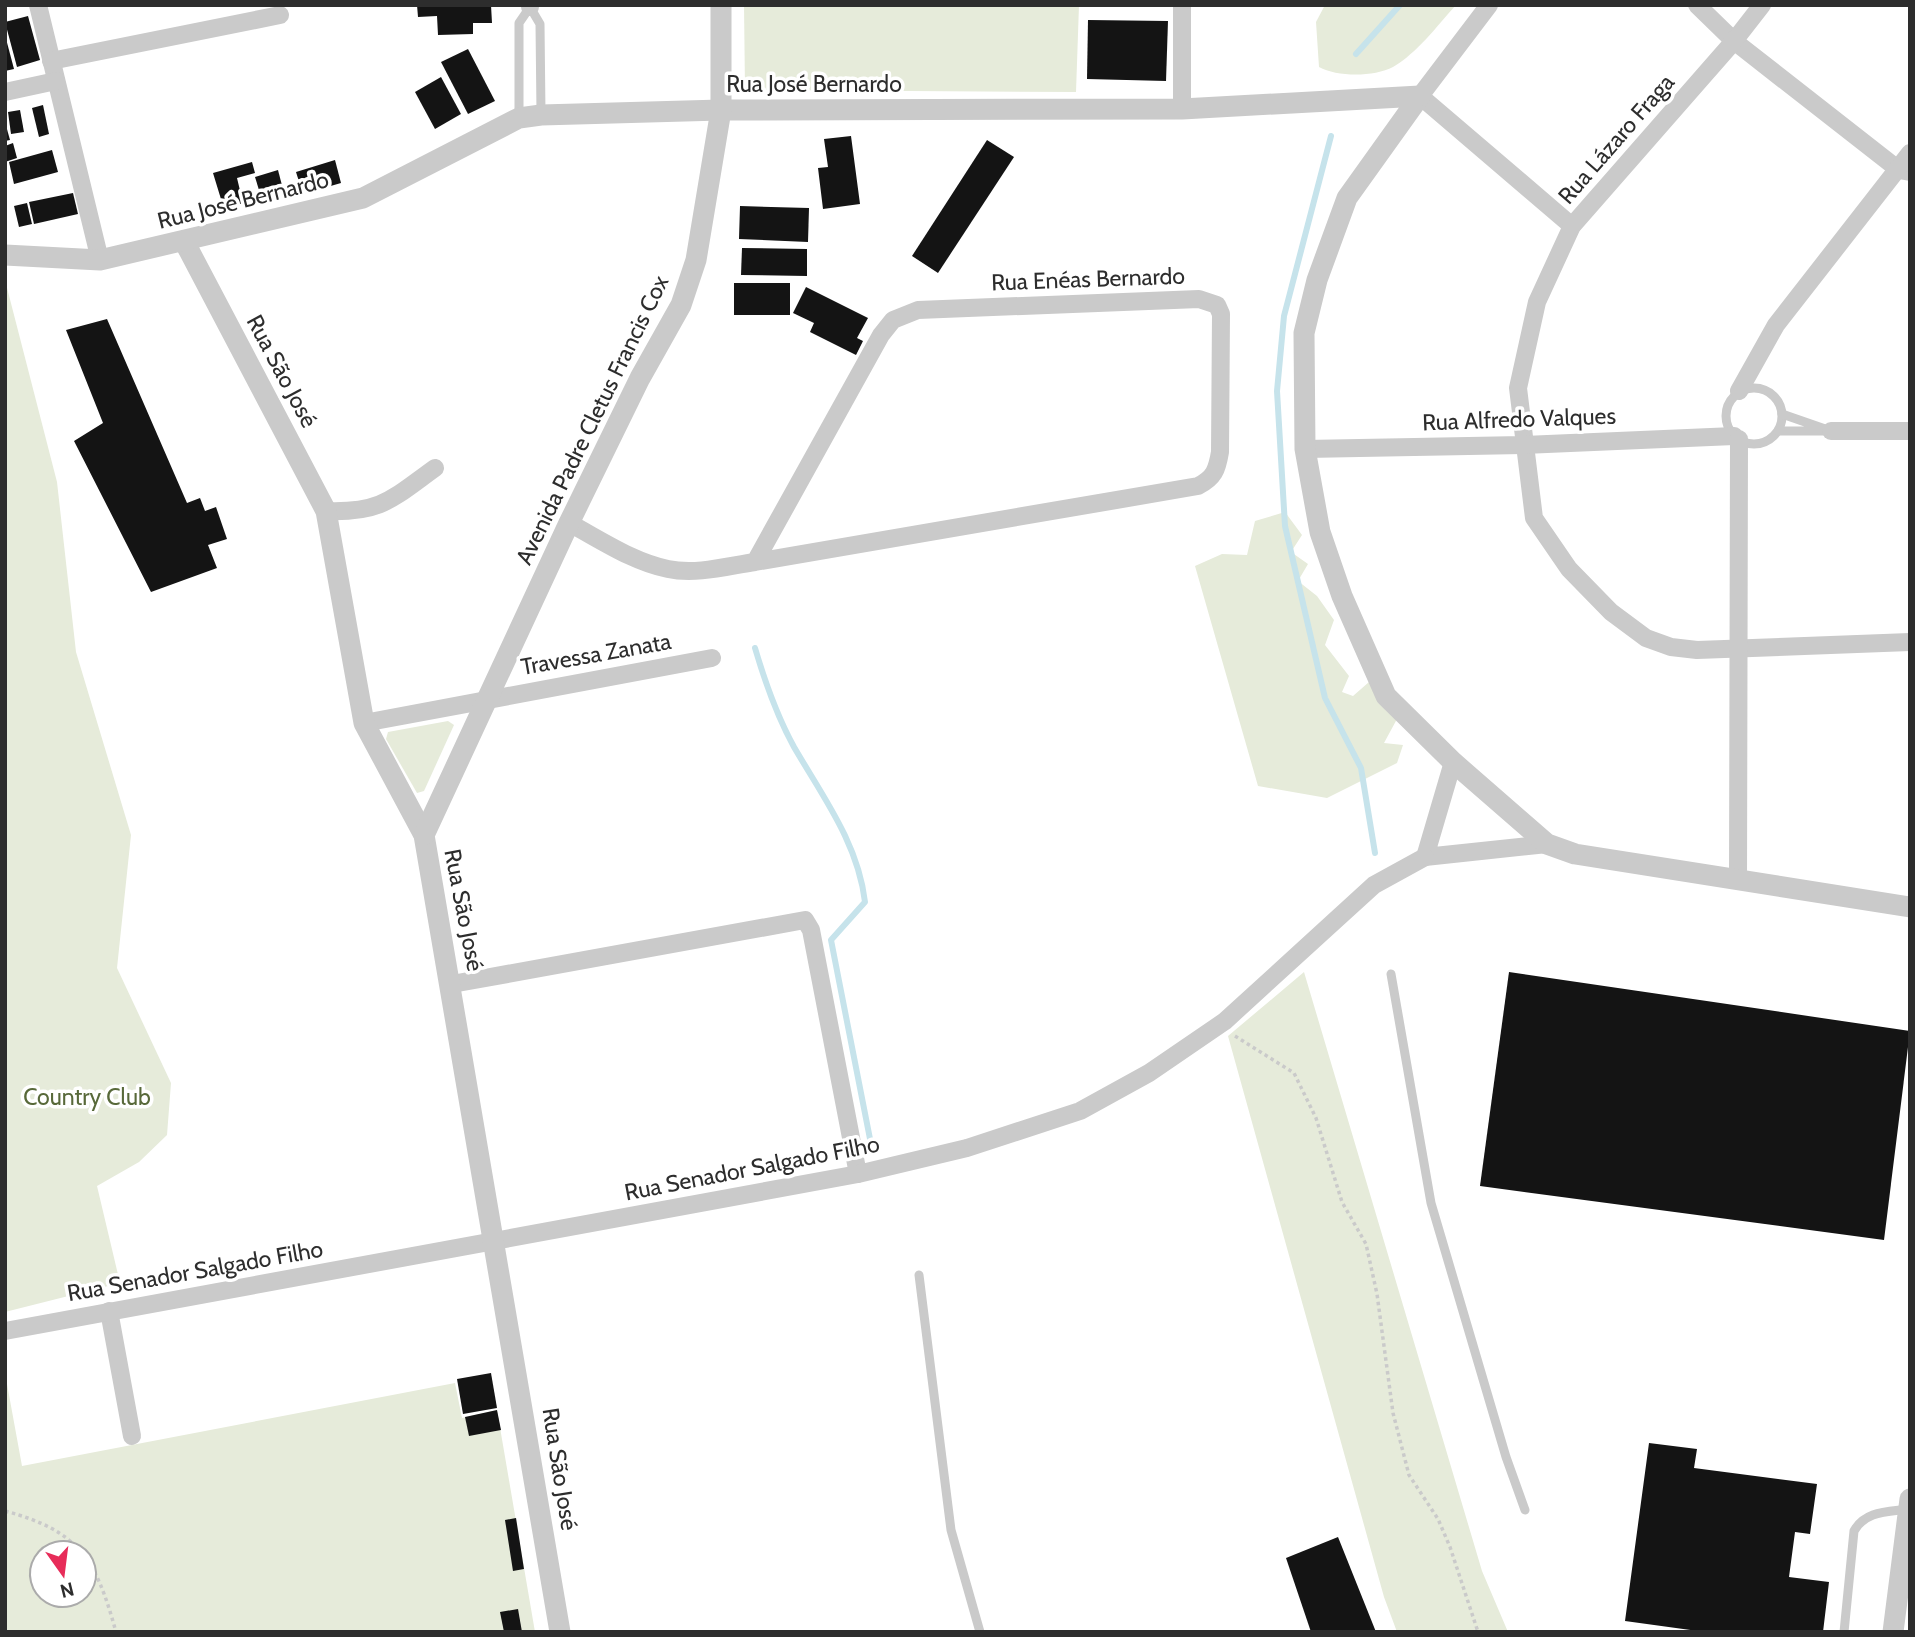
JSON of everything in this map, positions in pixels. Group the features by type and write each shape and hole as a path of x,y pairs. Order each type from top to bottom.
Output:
{"street":[{"path":"38,5 100,260"},
{"name":"Avenida Padre Cletus Francis Cox","path":"424,835 569,523 640,378 681,305 696,260 721,110 721,5"},
{"path":"1182,5 1182,109"},
{"path":"1489,5 1348,198 1317,280 1304,333 1305,449 1320,532 1342,596 1386,695 1452,762 1547,844 1575,854 1910,906"},
{"path":"1697,5 1734,41 1904,171"},
{"name":"Rua Lázaro Fraga","path":"1762,5 1734,41 1572,226 1537,302 1518,388 1534,518 1569,569 1611,612 1646,638 1671,647 1698,650 1910,642"},
{"path":"51,61 279,15"},
{"path":"5,92 56,81"},
{"path":"1420,96 1572,226"},
{"name":"Rua José Bernardo","path":"5,255 100,260 363,198 519,118 541,115 721,110 1182,109 1420,96"},
{"path":"1739,391 1776,326 1904,171 1910,153"},
{"name":"Rua José Bernardo","path":"5,240 35,257"},
{"name":"Rua São José","path":"184,241 326,511 364,723 424,835 452,984 560,1632"},
{"name":"Rua Enéas Bernardo","path":"569,523 639,560 670,570 708,569 755,562 1198,486 1209,480 1217,470 1220,452 1221,314 1217,305 1199,299 918,310 902,314 881,335 755,562"},
{"path":"1831,431 1910,431"},
{"path":"1736,438 1740,649 1738,880"},
{"name":"Rua Alfredo Valques","path":"1305,449 1736,438"},
{"path":"326,511 358,512 388,501 435,468"},
{"name":"Travessa Zanata","path":"364,723 489,697 712,658"},
{"path":"1452,762 1425,857 1547,844"},
{"name":"Rua Senador Salgado Filho","path":"5,1331 858,1174 967,1148 1080,1111 1150,1073 1218,1026 1374,885 1425,857"},
{"path":"1882,901 1910,890"},
{"path":"452,984 805,920 811,930 858,1174"},
{"path":"109,1311 132,1436"},
{"path":"1893,1632 1909,1505"}],"lane":[{"path":"519,118 519,23 530,6 540,24 541,115"},
{"path":"1758,387 1767,390 1780,404 1782,414 1778,431 1772,438 1756,444 1736,438 1726,421 1727,404 1739,391 1758,387"},
{"path":"1782,414 1831,431"},
{"path":"1778,431 1831,431"},
{"path":"1391,974 1432,1203 1506,1457 1525,1510"},
{"path":"919,1275 951,1530 980,1632"},
{"path":"1844,1632 1854,1531 1860,1521 1870,1515 1909,1505"}],"path":[{"path":"1218,1026 1279,1061 1294,1073 1306,1093 1342,1202 1366,1244 1377,1294 1393,1413 1409,1475 1438,1519 1478,1632"},
{"path":"5,1511 62,1533 87,1555 105,1594 116,1632"}],"green space":[{"path":"744,5 1079,5 1076,92 745,90"},
{"path":"1325,5 1456,5 1402,61 1376,73 1356,74 1335,73 1319,67 1316,22"},
{"name":"Country Club","path":"5,280 57,482 76,652 131,835 117,968 171,1083 167,1135 139,1162 97,1186 120,1283 5,1312"},
{"path":"1285,512 1302,535 1291,552 1308,564 1298,581 1317,596 1334,620 1325,645 1349,676 1342,692 1353,696 1369,682 1397,719 1384,743 1403,745 1397,763 1327,798 1258,786 1195,566 1222,554 1247,555 1255,521"},
{"path":"448,721 454,725 424,791 417,793 386,739 388,732"},
{"path":"1304,972 1482,1571 1508,1632 1397,1632 1384,1597 1228,1036"},
{"path":"5,1373 22,1466 455,1383 462,1418 497,1410 535,1632 5,1632"}],"building":[{"path":"417,5 491,5 492,23 473,23 473,34 438,35 437,16 418,17"},
{"path":"28,16 40,60 17,67 5,22"},
{"path":"1088,20 1168,21 1166,81 1087,79"},
{"path":"5,35 14,69 5,71"},
{"path":"468,49 495,101 468,114 441,62"},
{"path":"441,77 461,114 435,129 415,92"},
{"path":"43,105 49,134 39,137 32,108"},
{"path":"20,110 24,132 11,134 8,112"},
{"path":"5,122 10,140 5,141"},
{"path":"851,136 860,204 823,209 818,168 828,167 824,139"},
{"path":"987,140 1014,157 938,273 912,256"},
{"path":"13,143 17,158 5,162 5,146"},
{"path":"52,150 58,172 14,184 9,162"},
{"path":"335,160 341,183 303,194 296,172"},
{"path":"252,162 255,173 237,178 243,203 224,209 213,173"},
{"path":"278,170 285,197 263,203 255,177"},
{"path":"73,193 78,214 34,224 29,202"},
{"path":"27,203 32,224 19,227 14,206"},
{"path":"740,206 809,208 808,242 739,239"},
{"path":"742,248 807,249 807,276 741,275"},
{"path":"734,283 790,283 790,315 734,315"},
{"path":"806,287 868,318 857,338 863,341 856,355 810,332 814,323 793,313"},
{"path":"107,319 187,503 200,498 205,511 216,507 227,539 208,545 217,568 151,592 74,441 103,423 66,330"},
{"path":"1509,972 1910,1031 1884,1240 1480,1186"},
{"path":"491,1373 497,1408 463,1414 457,1379"},
{"path":"497,1410 501,1430 469,1436 465,1417"},
{"path":"1649,1443 1697,1449 1694,1468 1817,1484 1810,1534 1795,1532 1789,1577 1829,1582 1823,1632 1705,1632 1625,1621"},
{"path":"516,1518 524,1569 513,1571 505,1520"},
{"path":"1338,1537 1376,1632 1311,1632 1286,1558"},
{"path":"518,1609 522,1632 504,1632 500,1612"}],"waterway":[{"path":"1356,54 1400,5"},
{"path":"1331,136 1284,316 1277,391 1285,526 1325,698 1361,768 1375,853"},
{"path":"755,648 782,723 838,821 861,880 865,902 831,940 871,1144"}]}
